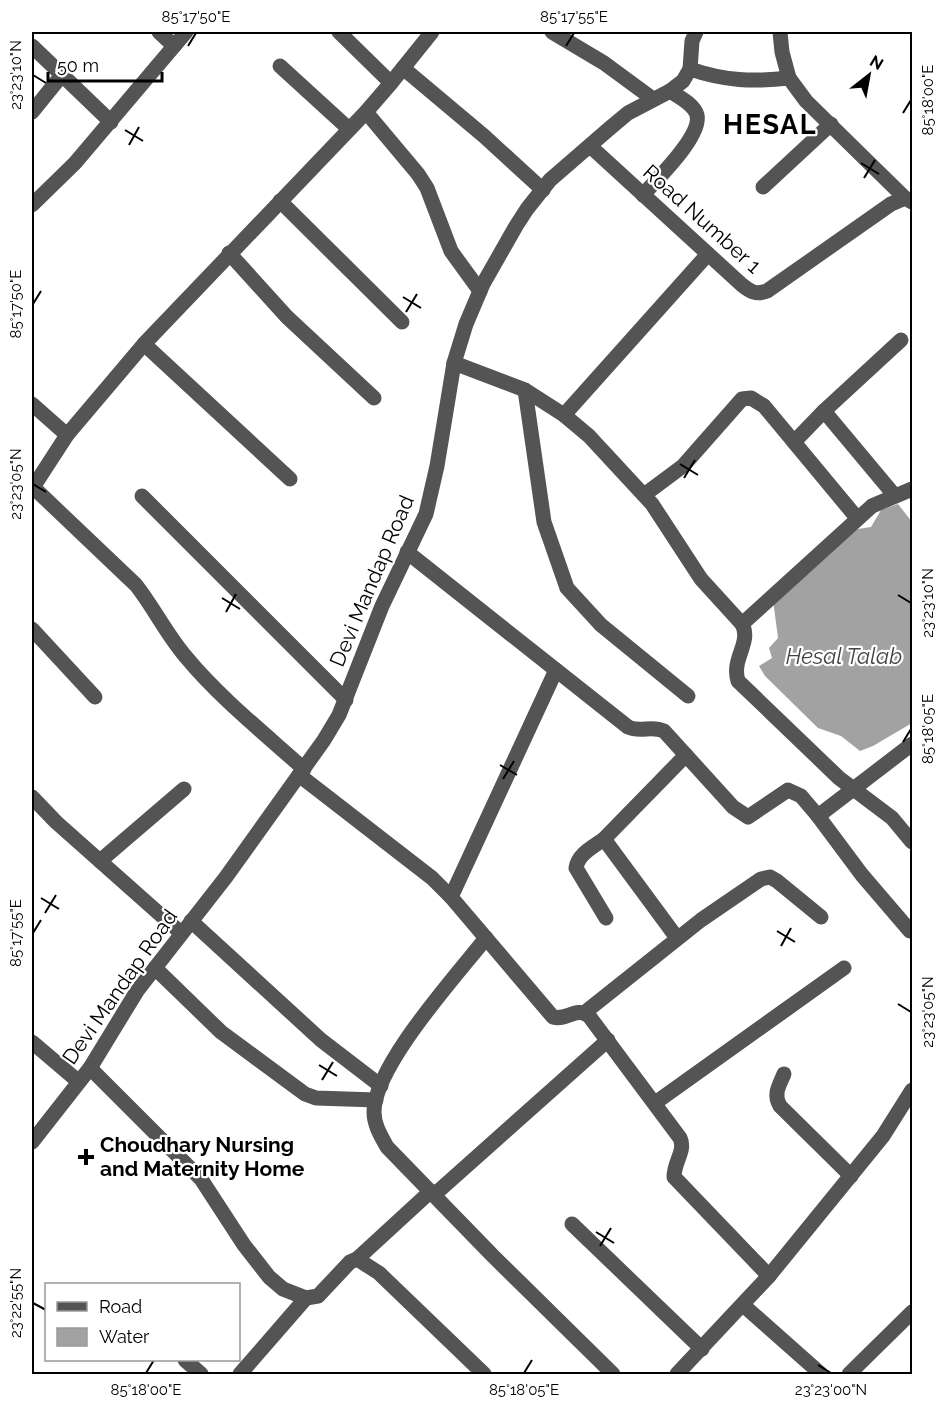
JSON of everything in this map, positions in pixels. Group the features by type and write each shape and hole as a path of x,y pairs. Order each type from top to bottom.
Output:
{"street":[{"path":"159,32 174,46"},
{"path":"32,205 75,163 186,32"},
{"path":"339,32 391,83"},
{"path":"432,32 366,112 144,344 67,435 32,488 136,585 184,655 301,772 416,864 451,897 553,1017 561,1019 577,1011 584,1012 675,1129 683,1144 682,1151 675,1162 674,1177 770,1276"},
{"path":"552,32 604,63 653,99"},
{"path":"696,32 692,41 690,69 730,80 757,82 789,78"},
{"path":"780,32 782,52 789,78 806,101 909,200"},
{"path":"32,46 111,122"},
{"path":"280,66 349,129"},
{"path":"403,68 484,136 543,190"},
{"name":"Devi Mandap Road","path":"32,1142 37,1124 90,1068 137,991 226,877 324,740 346,700 363,651 426,514 454,363 466,324 480,291 516,226 550,180 628,113 683,81 690,69"},
{"path":"35,101 62,75"},
{"path":"643,195 691,139 697,126 697,114 690,105 669,91"},
{"path":"366,112 427,188 451,251 480,291"},
{"path":"763,186 831,124"},
{"name":"Road Number 1","path":"590,146 750,291 759,294 767,291 891,204 909,200"},
{"path":"279,201 402,322"},
{"path":"229,253 287,317 374,398"},
{"path":"564,415 708,254"},
{"path":"794,442 901,340"},
{"path":"144,344 290,479"},
{"path":"454,363 525,390 564,415 589,436 644,495 660,515 701,579 742,624 746,631 735,672 738,681 827,767 892,818 912,842"},
{"path":"525,390 544,522 567,588 601,625 687,696"},
{"path":"644,495 683,466 742,399 751,398 758,401 857,518"},
{"path":"32,404 67,435"},
{"path":"824,411 895,496"},
{"path":"742,624 872,506 912,489"},
{"path":"142,496 346,700"},
{"path":"407,552 628,727 635,730 656,727 664,731 740,813 748,817 788,790 801,796 862,875 910,930"},
{"path":"32,629 95,697"},
{"path":"451,897 556,670"},
{"path":"818,816 912,744"},
{"path":"606,918 576,868 577,861 604,839 686,755"},
{"path":"100,861 184,789"},
{"path":"32,797 56,822 181,933"},
{"path":"604,839 677,938"},
{"path":"584,1012 677,938 761,879 770,877 821,917"},
{"path":"191,921 379,1093"},
{"path":"486,938 403,1043 390,1063 374,1112 377,1129 387,1147 613,1374"},
{"path":"655,1103 844,968"},
{"path":"155,969 221,1032 299,1090 316,1098 379,1093"},
{"path":"90,1068 201,1179 244,1245 269,1277 283,1289 306,1298 318,1296 344,1268 608,1041"},
{"path":"32,1042 79,1082"},
{"path":"784,1074 776,1098 780,1106 851,1176"},
{"path":"677,1374 770,1276 883,1136 912,1090"},
{"path":"572,1224 702,1348"},
{"path":"357,1259 379,1273 484,1374"},
{"path":"240,1374 306,1298"},
{"path":"743,1305 821,1374"},
{"path":"855,1372 912,1312"},
{"path":"188,1361 201,1374"}],"water":[{"name":"Hesal Talab","path":"898,504 912,522 912,723 860,751 841,736 818,728 765,676 759,666 772,658 769,648 778,638 773,600 851,530 871,527 881,510"}],"place":[{"name":"Choudhary Nursing and Maternity Home","path":"86,1157"}],"district":[{"name":"HESAL","path":"770,125"}]}
